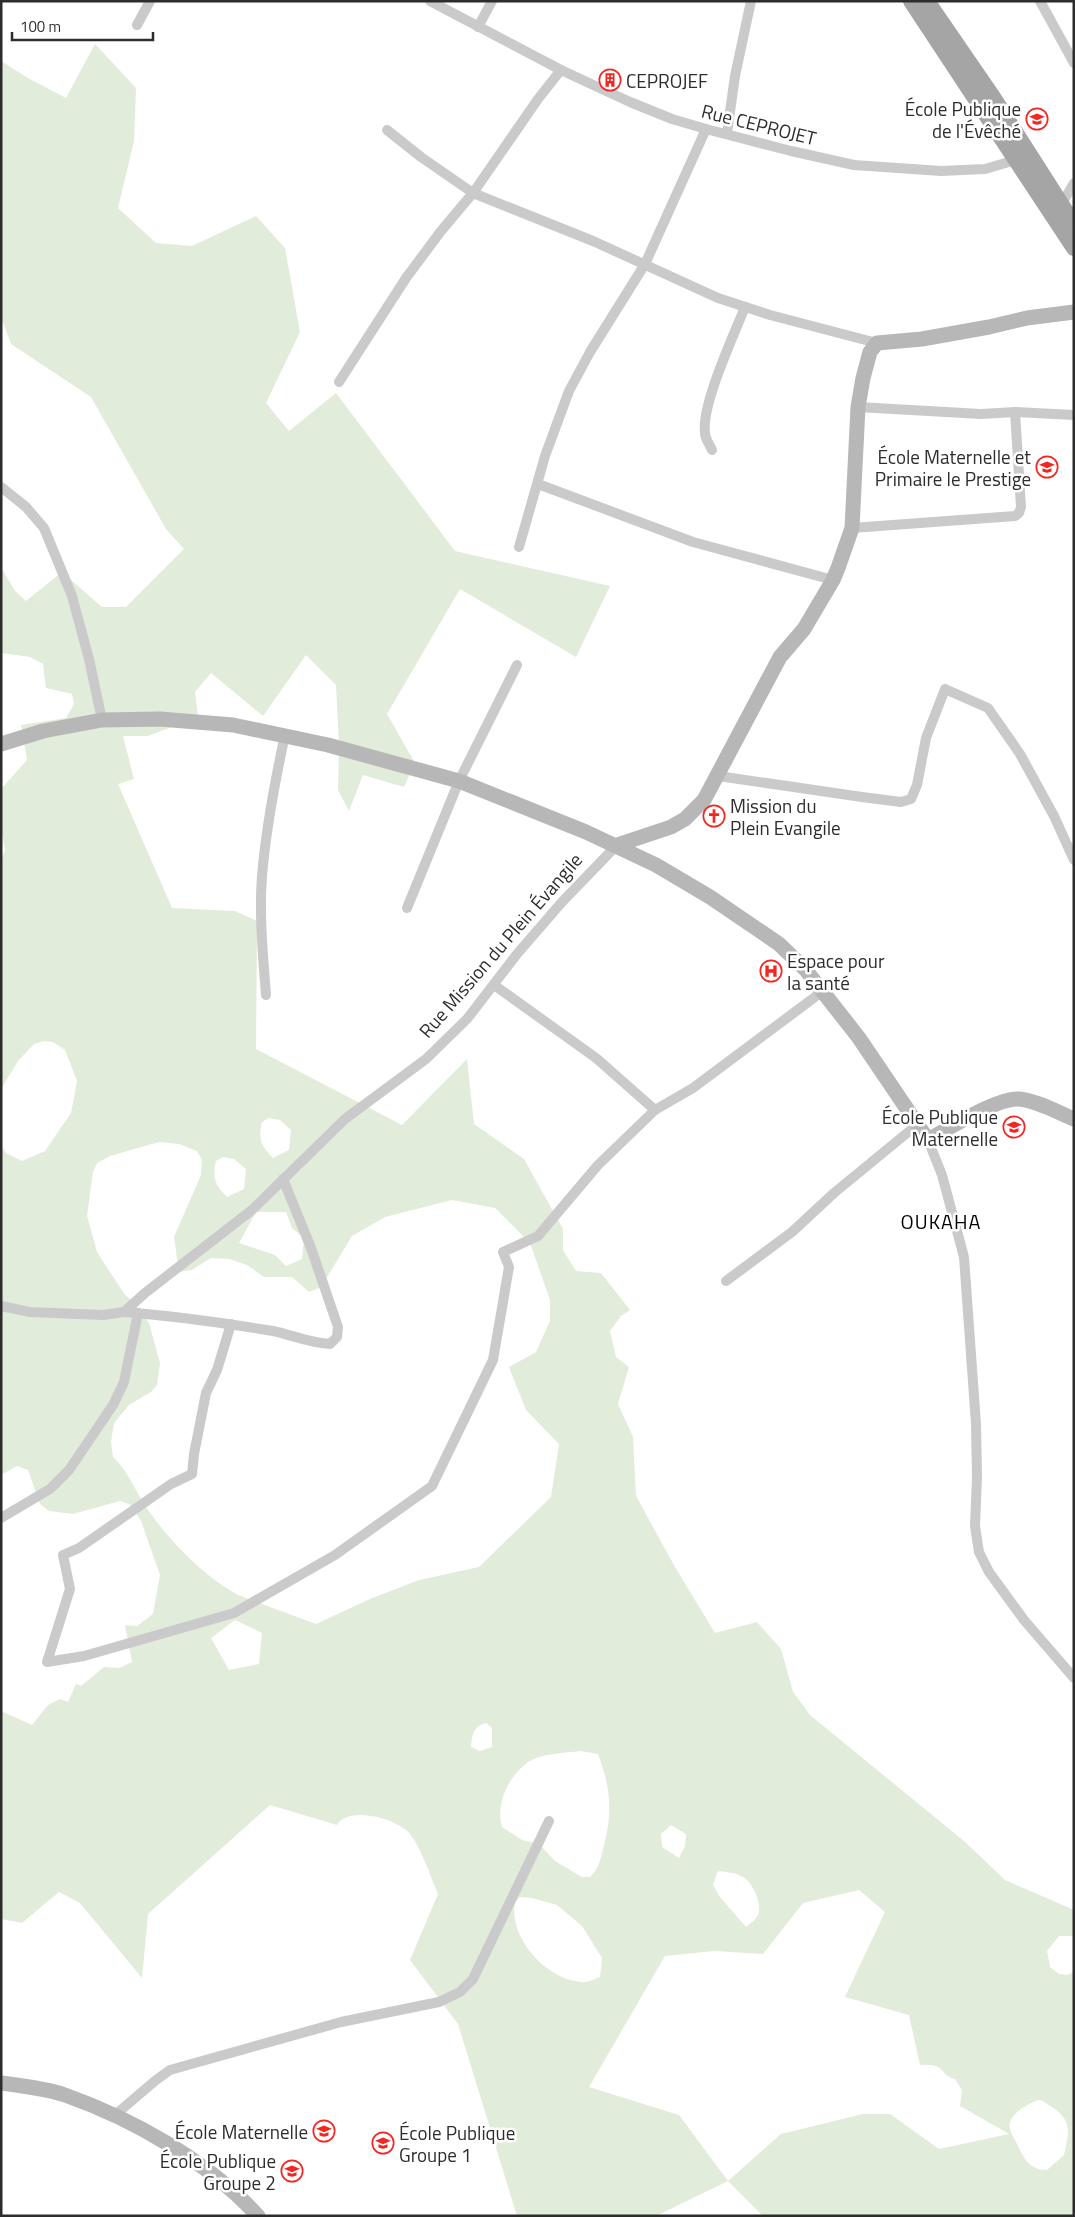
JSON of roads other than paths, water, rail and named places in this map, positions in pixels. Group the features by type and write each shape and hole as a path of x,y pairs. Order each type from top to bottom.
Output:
{"main road":[{"path":"911,1 1022,158 1061,205 1074,224"},
{"path":"927,1 993,97 1022,158 1074,248"}],"street":[{"path":"137,25 150,1"},
{"name":"Rue CEPROJET","path":"430,1 562,70 664,116 706,129 854,165 941,171 985,169 1022,158"},
{"path":"478,27 492,1"},
{"path":"726,133 750,1"},
{"path":"1040,1 1074,63"},
{"path":"339,382 406,278 441,231 473,193 538,99 562,70"},
{"path":"519,547 545,456 569,391 590,352 645,264 706,129"},
{"path":"387,130 421,157 473,193 594,241 710,294 745,307 818,329 877,343 922,339 1027,318 1074,312"},
{"path":"1061,205 1074,183"},
{"path":"712,450 705,435 704,422 718,376 745,307"},
{"name":"Rue Mission du Plein Évangile","path":"124,1312 145,1293 252,1210 345,1119 426,1059 467,1019 562,902 617,845 671,827 685,819 704,800 780,657 804,629 833,580 852,528 858,407 870,352 877,343"},
{"path":"858,407 981,414 1015,412 1074,415"},
{"path":"852,528 1014,516 1019,513 1021,507 1015,412"},
{"path":"538,484 693,542 833,580"},
{"path":"1,487 26,507 44,528 72,596 89,659 102,720"},
{"path":"407,908 459,781 517,665"},
{"path":"718,776 862,798 901,802 910,799 917,785 926,738 945,689 988,708 1020,754 1054,816 1074,860"},
{"path":"1,744 43,732 102,720 178,720 233,725 285,735 459,781 617,845 710,897 778,944 805,969 859,1038 928,1140 942,1175 964,1257 976,1424 977,1477 974,1526 979,1552 989,1572 1024,1620 1074,1678"},
{"path":"266,995 262,942 262,877 273,790 285,735"},
{"path":"494,985 596,1058 655,1110"},
{"path":"231,1324 217,1370 206,1393 192,1474 171,1484 79,1548 63,1555 70,1589 47,1662 84,1656 234,1613 335,1555 432,1486 493,1360 509,1267 503,1252 538,1236 598,1165 655,1110 693,1088 823,992"},
{"path":"928,1140 1000,1102 1018,1099 1040,1104 1074,1119"},
{"path":"726,1281 792,1232 834,1193 918,1124"},
{"path":"1,1306 30,1312 103,1315 124,1312 138,1313 231,1324 330,1344 337,1337 338,1327 332,1306 283,1179"},
{"path":"1,1518 50,1489 69,1470 113,1405 124,1382 138,1313"},
{"path":"115,2115 170,2070 341,2022 431,2004 460,1992 473,1979 550,1821"},
{"path":"1,2083 64,2095 115,2115 197,2162 247,2203 258,2216"}],"place":[{"name":"CEPROJEF","path":"610,80"},
{"name":"École Publique de l'Évêché","path":"1037,119"},
{"name":"École Maternelle et Primaire le Prestige","path":"1047,467"},
{"name":"Mission du Plein Evangile","path":"714,816"},
{"name":"Espace pour la santé","path":"771,971"},
{"name":"École Publique Maternelle","path":"1014,1127"},
{"name":"École Maternelle","path":"324,2131"},
{"name":"École Publique Groupe 1","path":"383,2143"},
{"name":"École Publique Groupe 2","path":"292,2171"}],"district":[{"name":"OUKAHA","path":"941,1221"}]}
